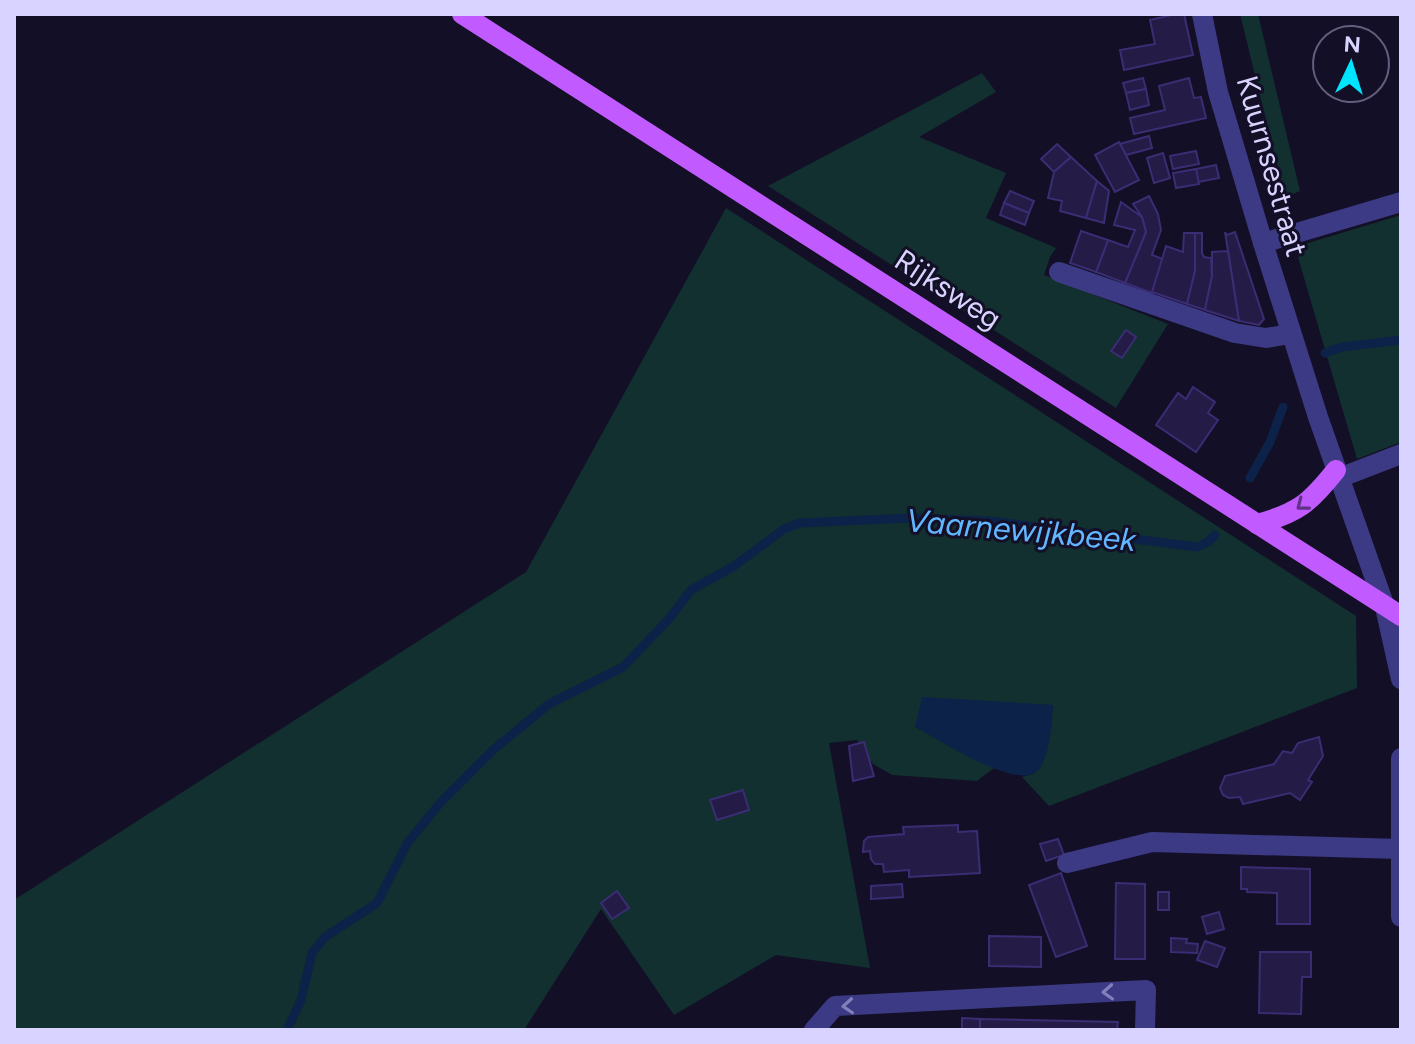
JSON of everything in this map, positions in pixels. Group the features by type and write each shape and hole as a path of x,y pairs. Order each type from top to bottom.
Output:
{"main road":[{"name":"Rijksweg","path":"462,14 1393,611"},
{"path":"1257,524 1288,515 1304,505 1338,474"}],"street":[{"name":"Kuurnsestraat","path":"1202,14 1218,92 1290,334 1338,474 1393,611 1401,679"},
{"path":"1263,243 1401,202"},
{"path":"1059,272 1235,333 1266,338 1290,334"},
{"path":"1338,474 1401,454"},
{"path":"1401,758 1401,917"},
{"path":"1067,863 1152,842 1400,849"},
{"path":"814,1030 835,1006 1146,990 1145,1030"}],"green space":[{"path":"1240,14 1258,14 1300,191 1285,197"},
{"path":"982,73 996,92 919,137 1006,173 986,218 1056,248 1044,275 1168,324 1116,408 768,186"},
{"path":"726,208 1356,616 1357,688 1049,806 1022,777 1035,773 1051,729 1052,705 915,727 994,768 977,781 892,775 873,764 857,740 829,743 870,968 776,955 674,1015 601,909 524,1030 14,1030 14,900 526,572"},
{"path":"1401,215 1401,442 1357,459 1295,247"}],"water":[{"path":"922,697 1053,705 1049,741 1041,767 1025,775 1011,774 976,760 915,727"}],"building":[{"path":"1184,14 1193,55 1124,70 1120,50 1155,44 1150,20"},
{"path":"1143,78 1146,89 1126,93 1123,83"},
{"path":"1189,78 1194,98 1201,97 1206,118 1134,134 1130,118 1165,110 1159,86"},
{"path":"1146,89 1149,105 1130,110 1126,93"},
{"path":"1149,136 1152,148 1126,155 1120,144"},
{"path":"1119,142 1139,180 1115,192 1095,155"},
{"path":"1057,144 1071,157 1054,172 1041,159"},
{"path":"1196,151 1199,164 1173,169 1170,156"},
{"path":"1163,153 1170,178 1154,183 1147,158"},
{"path":"1071,157 1097,181 1086,218 1060,211 1062,201 1048,198 1054,172"},
{"path":"1216,165 1219,178 1198,182 1196,169"},
{"path":"1196,169 1199,184 1176,188 1173,173"},
{"path":"1097,181 1109,191 1104,223 1086,218"},
{"path":"1010,191 1034,201 1029,213 1004,203"},
{"path":"1149,196 1158,214 1161,230 1152,255 1163,259 1152,293 1125,283 1146,232 1142,217 1133,204"},
{"path":"1121,202 1142,217 1146,232 1125,283 1096,272 1108,240 1128,247 1135,230 1114,225"},
{"path":"1004,203 1029,213 1025,225 1000,215"},
{"path":"1081,231 1108,240 1096,272 1070,263"},
{"path":"1225,232 1227,235 1235,232 1264,319 1259,325 1239,321"},
{"path":"1184,233 1195,233 1195,271 1187,304 1152,292 1166,246 1183,252"},
{"path":"1195,233 1202,233 1202,253 1204,257 1211,258 1212,276 1205,310 1187,304 1195,271"},
{"path":"1228,251 1239,321 1205,310 1212,276 1212,252"},
{"path":"1126,330 1136,337 1122,358 1111,351"},
{"path":"1193,387 1215,402 1208,413 1218,420 1196,452 1156,425 1178,393 1186,399"},
{"path":"1319,737 1323,756 1300,800 1290,793 1243,804 1240,797 1223,795 1220,788 1225,776 1274,764 1283,751 1292,753 1298,743"},
{"path":"864,742 874,776 853,781 849,746"},
{"path":"743,790 749,810 717,820 710,800"},
{"path":"958,825 958,832 977,831 980,873 909,877 909,870 884,872 883,864 875,864 871,859 870,851 863,852 864,841 868,837 904,834 903,827"},
{"path":"1058,839 1064,855 1046,861 1040,844"},
{"path":"1241,867 1310,869 1310,924 1277,924 1277,893 1241,889"},
{"path":"1061,873 1087,946 1056,957 1029,885"},
{"path":"1116,883 1145,884 1145,959 1115,959"},
{"path":"902,884 903,897 871,899 871,886"},
{"path":"617,891 629,908 612,919 601,903"},
{"path":"1158,892 1169,892 1169,910 1158,910"},
{"path":"1219,912 1224,929 1207,934 1202,917"},
{"path":"989,936 1041,937 1041,967 989,966"},
{"path":"1171,938 1187,939 1186,943 1198,944 1197,953 1171,952"},
{"path":"1205,941 1225,948 1217,967 1197,960"},
{"path":"1260,952 1311,952 1311,977 1302,977 1301,1014 1259,1013"},
{"path":"962,1018 980,1019 980,1030 962,1030"},
{"path":"980,1019 1118,1022 1117,1030 980,1030"}],"waterway":[{"name":"Vaarnewijkbeek","path":"1325,353 1342,347 1401,340"},
{"name":"Vaarnewijkbeek","path":"1250,478 1270,442 1283,407"},
{"name":"Vaarnewijkbeek","path":"287,1030 301,1000 312,953 325,937 377,903 408,842 441,802 493,750 549,704 623,667 669,619 691,590 734,566 784,529 800,523 910,518 990,521 1197,547 1215,535"}]}
